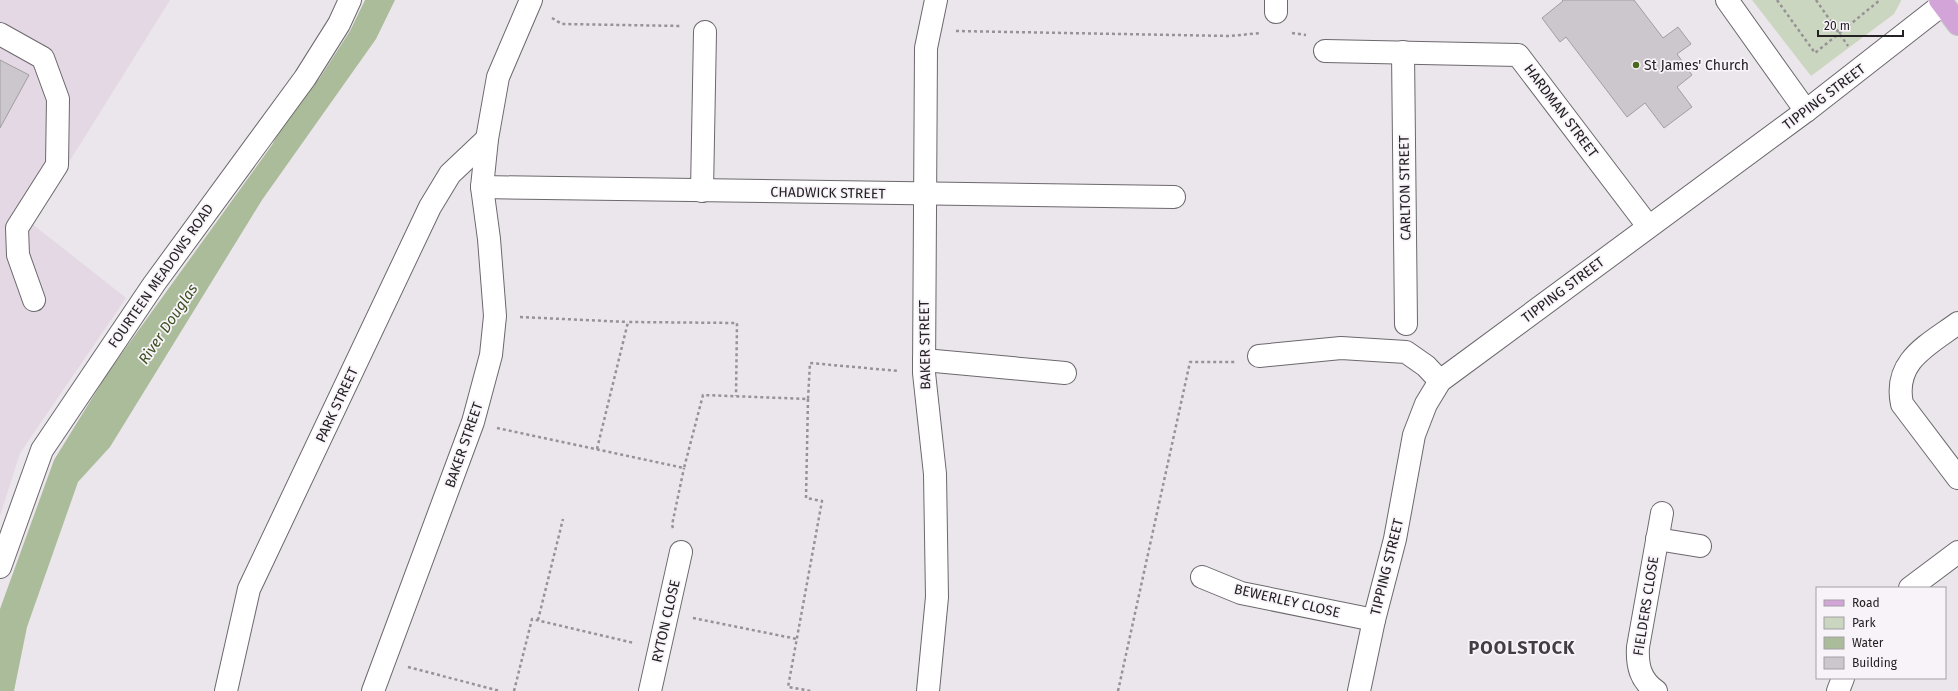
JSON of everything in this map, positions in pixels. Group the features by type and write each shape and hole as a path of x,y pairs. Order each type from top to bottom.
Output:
{"main road":[{"path":"1942,2 1958,24"}],"street":[{"name":"FOURTEEN MEADOWS ROAD","path":"0,567 42,450 154,284 305,78 339,24 350,0"},
{"name":"BAKER STREET","path":"928,691 937,597 935,474 924,367 926,48 936,0"},
{"path":"1727,0 1806,111"},
{"path":"482,187 486,139 498,77 530,2"},
{"name":"TIPPING STREET","path":"1359,691 1374,620 1395,540 1414,435 1426,404 1440,381 1648,226 1806,111 1862,68 1942,2"},
{"path":"702,191 705,32"},
{"path":"0,34 44,58 58,99 57,165 17,228 18,255 34,300"},
{"name":"HARDMAN STREET","path":"1325,51 1518,55 1648,226"},
{"name":"CARLTON STREET","path":"1403,52 1406,324"},
{"name":"PARK STREET","path":"226,691 249,589 430,207 450,174 486,139"},
{"name":"BAKER STREET","path":"374,691 473,422 491,355 495,316 489,239 482,187"},
{"name":"CHADWICK STREET","path":"482,187 1174,197"},
{"path":"1958,323 1915,355 1906,367 1900,391 1902,404 1958,478"},
{"path":"1259,356 1341,348 1406,352 1426,366 1440,381"},
{"path":"924,367 1066,373"},
{"name":"FIELDERS CLOSE","path":"1656,691 1648,686 1644,680 1637,660 1662,513"},
{"name":"FIELDERS CLOSE","path":"1657,539 1700,546"},
{"name":"RYTON CLOSE","path":"650,691 681,552"},
{"path":"1911,587 1958,552"},
{"name":"BEWERLEY CLOSE","path":"1202,577 1241,593 1374,620"},
{"path":"1838,691 1843,679"}],"path":[{"path":"1777,0 1815,53 1880,0"},
{"path":"1816,0 1840,33 1862,68"},
{"path":"530,2 562,24 686,26 705,32"},
{"path":"929,31 1230,36 1264,32"},
{"path":"495,316 628,322 737,324 736,397"},
{"path":"597,449 628,322"},
{"path":"1118,691 1190,362 1232,363 1259,356"},
{"path":"811,691 788,687 822,501 806,498 810,363 924,367"},
{"path":"681,552 672,525 684,468 703,395 808,399"},
{"path":"473,422 684,468"},
{"path":"538,620 563,519"},
{"path":"668,612 796,639"},
{"path":"514,691 532,619 659,649"},
{"path":"385,661 504,691"}],"shaded area":[{"path":"0,0 170,0 31,223 126,298 20,453 0,516"}],"green space":[{"path":"1752,0 1901,1 1894,14 1811,76"}],"water":[{"name":"River Douglas","path":"365,0 395,0 376,39 262,200 110,447 78,482 27,627 14,691 0,691 0,609 54,460 107,374 272,145 286,118 309,86 319,79 350,31"}],"building":[{"name":"St James' Church","path":"1562,0 1634,0 1663,38 1678,27 1691,44 1677,54 1692,75 1677,87 1692,107 1664,128 1645,103 1627,117 1566,37 1560,42 1542,18 1563,1"},
{"path":"0,60 29,75 0,128"}],"place":[{"name":"St James' Church","path":"1636,65"}],"district":[{"name":"POOLSTOCK","path":"1522,648"}]}
